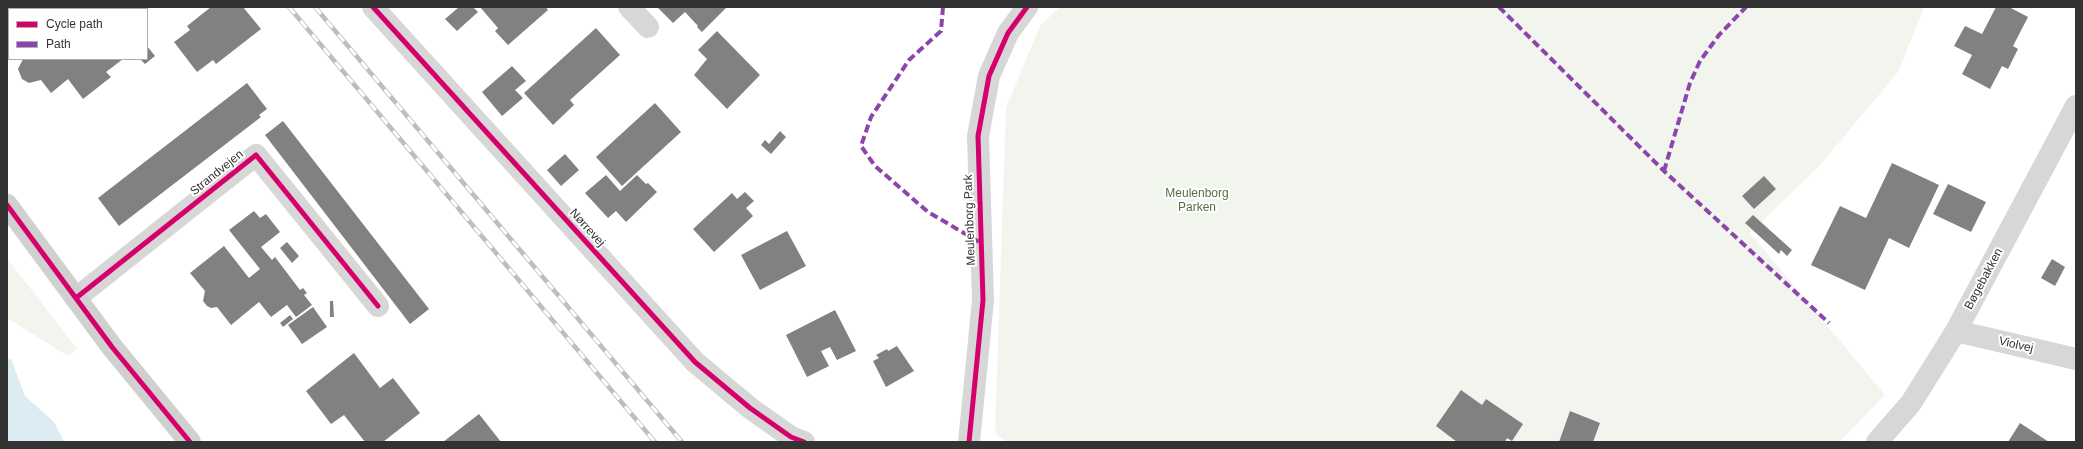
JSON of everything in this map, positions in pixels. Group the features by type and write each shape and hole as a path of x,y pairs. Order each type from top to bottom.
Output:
{"main road":[{"path":"7,205 112,348 190,442"}],"street":[{"name":"Nørrevej","path":"373,7 695,362 750,408 791,437 804,442"},
{"path":"629,7 648,27"},
{"name":"Meulenborg Park","path":"969,442 983,300 978,136 989,76 1008,32 1027,7"},
{"name":"Bøgebakken","path":"1876,442 1911,404 1956,331 2076,106"},
{"name":"Strandvejen","path":"76,298 256,155 378,306"},
{"name":"Violvej","path":"1956,331 2076,359"}],"green space":[{"name":"Meulenborg Parken","path":"1060,7 1924,7 1898,72 1821,164 1750,233 1885,395 1839,442 1006,442 995,432 1006,108 1040,26"},
{"path":"7,258 77,349 68,356 7,318"}],"shaded area":[{"path":"11,359 25,396 54,422 64,442 7,442 7,360"}],"building":[{"path":"211,7 243,7 261,29 216,64 213,60 197,72 174,42 190,30 187,26"},
{"path":"459,7 473,7 478,12 457,31 445,19"},
{"path":"480,7 546,7 548,10 508,45 495,31 498,28"},
{"path":"657,7 727,7 702,32 685,12 673,23"},
{"path":"1996,7 2009,7 2028,17 2013,46 2018,49 2008,69 2002,66 1990,89 1962,74 1972,55 1954,46 1965,26 1982,34"},
{"path":"596,28 620,55 570,100 574,105 553,125 524,93"},
{"path":"717,31 760,75 727,109 694,75 707,59 698,50"},
{"path":"148,47 155,56 145,64 141,60 148,60"},
{"path":"22,60 122,60 106,72 111,77 83,99 68,79 51,93 41,80 29,83 22,79 18,69"},
{"path":"512,66 526,81 515,90 523,98 502,116 482,92"},
{"path":"247,83 267,109 259,115 261,117 119,226 98,198"},
{"path":"655,103 681,132 622,186 596,157"},
{"path":"283,121 429,309 410,324 265,135"},
{"path":"780,131 786,137 771,154 761,145 765,140 769,144"},
{"path":"565,154 579,170 561,186 547,170"},
{"path":"1892,163 1939,185 1909,248 1889,238 1865,290 1811,265 1840,206 1866,218"},
{"path":"606,175 620,191 637,175 657,192 626,222 616,211 608,218 585,193"},
{"path":"1764,176 1776,189 1754,209 1742,196"},
{"path":"1948,184 1986,202 1971,232 1933,214"},
{"path":"745,192 754,201 746,208 753,216 714,252 693,229 732,193 737,199"},
{"path":"254,211 260,218 266,214 280,232 261,247 272,260 275,257 300,290 303,288 307,293 304,295 312,305 296,317 287,305 271,317 259,302 231,325 217,307 211,308 203,301 205,291 190,273 224,246 249,278 260,269 229,230"},
{"path":"1753,215 1792,250 1787,256 1781,250 1779,254 1745,223"},
{"path":"787,231 806,266 760,290 741,255"},
{"path":"287,242 299,256 292,263 280,248"},
{"path":"2052,259 2065,267 2055,286 2041,278"},
{"path":"330,301 333,301 334,317 330,317"},
{"path":"313,307 327,327 302,344 288,325"},
{"path":"835,310 856,351 837,360 830,347 821,351 829,366 807,377 786,335"},
{"path":"290,315 293,319 283,327 280,323"},
{"path":"897,346 914,371 886,387 873,361 879,358 876,355"},
{"path":"354,353 380,388 393,378 420,413 383,442 365,442 344,415 331,424 306,391"},
{"path":"1461,390 1482,405 1486,399 1523,424 1512,441 1507,438 1505,442 1457,442 1436,426"},
{"path":"1570,411 1600,423 1593,442 1559,442"},
{"path":"479,414 501,442 443,442"},
{"path":"2020,423 2049,442 2008,442"}],"railway":[{"path":"289,7 655,442"},
{"path":"315,7 682,442"}],"marked path":[{"path":"943,7 941,31 909,60 871,117 861,146 875,166 928,212 981,243"},
{"path":"1499,7 1664,171 1829,323"},
{"path":"1664,171 1690,83 1700,61 1719,35 1746,7"}],"cycle path":[{"path":"373,7 695,362 750,408 791,437 804,442"},
{"path":"969,442 983,300 978,136 989,76 1008,33 1027,7"},
{"path":"76,298 256,155 378,306"},
{"path":"7,205 112,347 190,442"}]}
